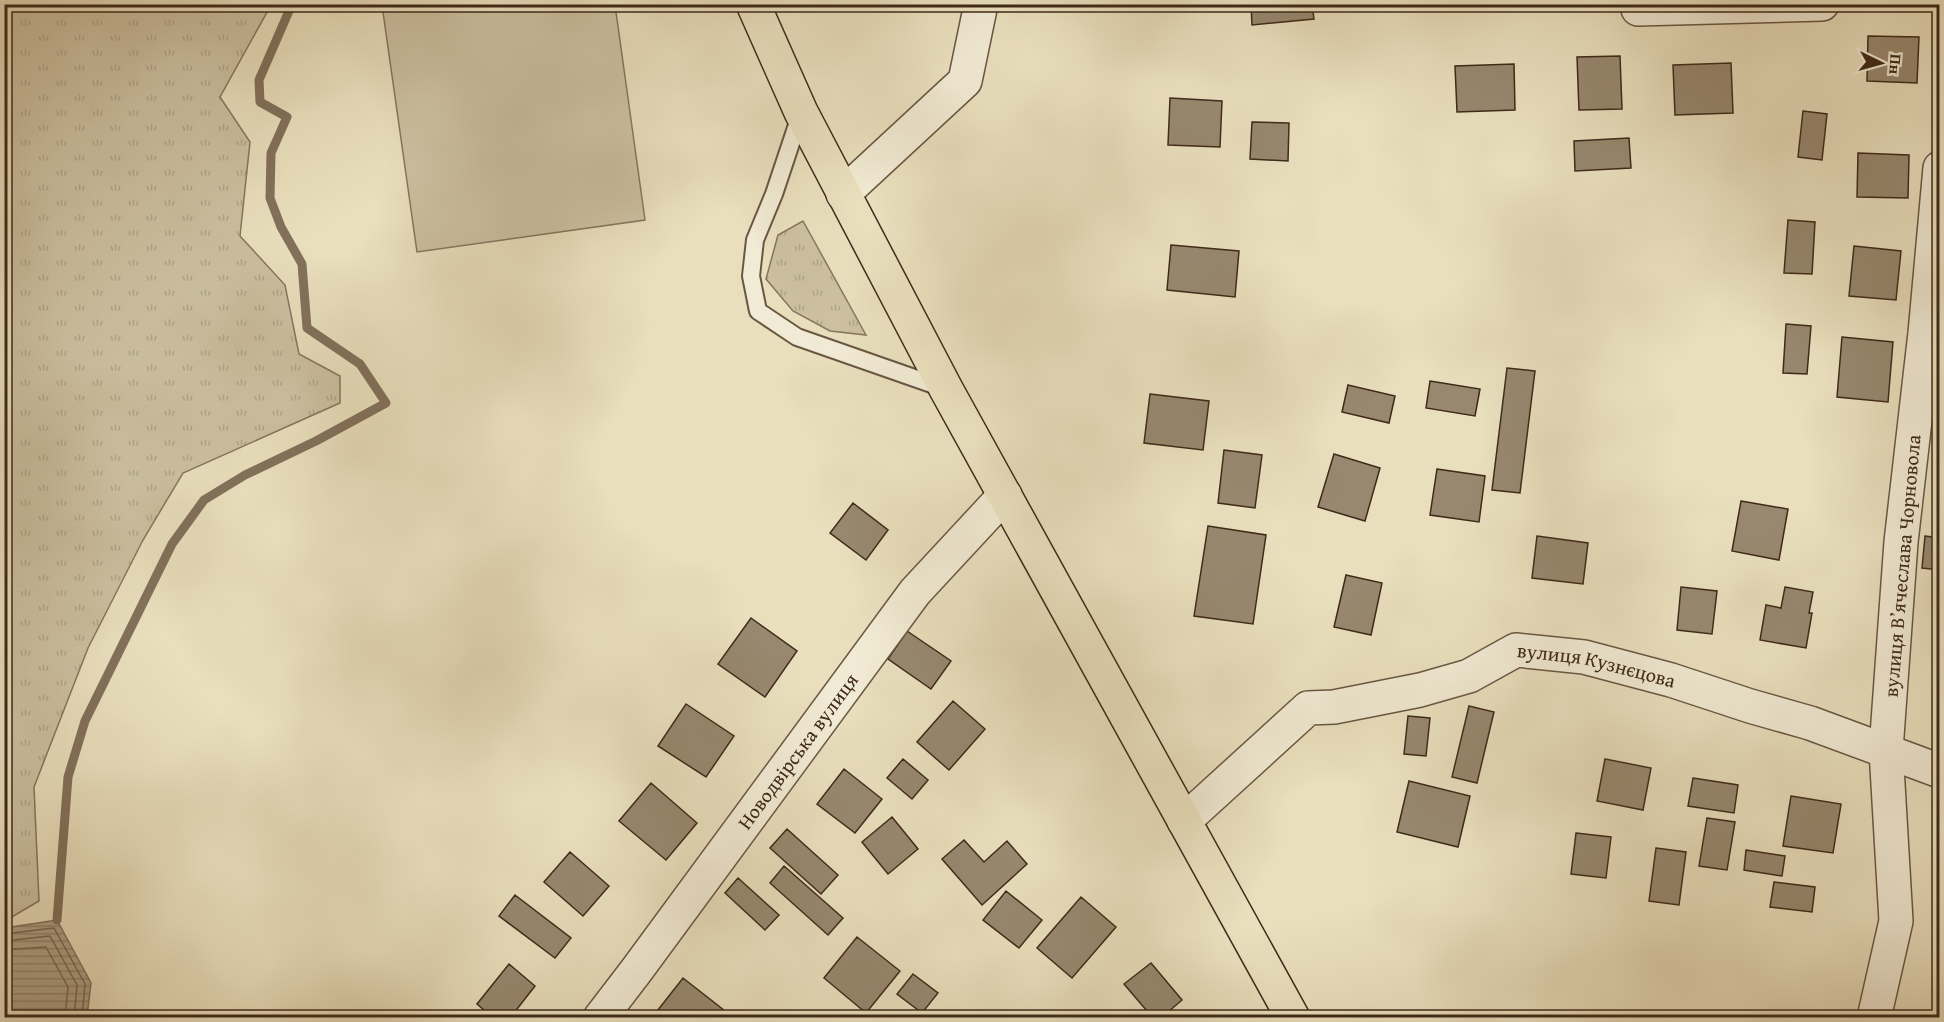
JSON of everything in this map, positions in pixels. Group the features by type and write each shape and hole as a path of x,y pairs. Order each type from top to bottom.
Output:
{"highway":[{"path":"753,4 801,112 946,389 1293,1017"}],"street":[{"path":"843,194 965,81 981,4"},
{"path":"1638,9 1822,4"},
{"name":"вулиця Вʼячеслава Чорновола","path":"1874,1017 1896,921 1886,750 1901,542 1932,335 1940,168"},
{"name":"Новодвірська вулиця","path":"600,1017 915,592 1005,495"},
{"name":"вулиця Кузнєцова","path":"1184,821 1308,708 1334,707 1420,690 1469,676 1516,650 1584,657 1671,680 1810,723 1940,771"}],"lane":[{"path":"801,112 774,194 755,240 751,276 758,311 797,337 946,389"}],"green space":[{"path":"4,5 271,5 220,97 250,142 240,236 285,285 299,354 340,376 340,403 183,473 143,540 88,648 34,787 39,901 5,921"},
{"path":"382,5 615,5 645,220 417,252"},
{"path":"803,221 866,335 830,331 793,311 766,279 778,235"}],"water":[{"path":"57,920 91,983 87,1017 5,1017 5,928"}],"building":[{"path":"1251,4 1312,4 1314,19 1252,25"},
{"path":"1868,36 1919,37 1917,83 1867,81"},
{"path":"1620,56 1622,109 1579,110 1577,57"},
{"path":"1731,63 1733,113 1675,115 1673,65"},
{"path":"1514,64 1515,110 1457,112 1455,66"},
{"path":"1170,98 1222,101 1220,147 1168,145"},
{"path":"1803,111 1827,114 1822,160 1798,157"},
{"path":"1252,122 1289,123 1288,161 1250,159"},
{"path":"1629,138 1631,168 1575,171 1574,141"},
{"path":"1858,153 1909,155 1908,198 1857,197"},
{"path":"1788,220 1815,222 1812,274 1784,273"},
{"path":"1171,245 1239,251 1235,297 1167,290"},
{"path":"1854,246 1901,251 1896,300 1849,296"},
{"path":"1786,324 1811,326 1807,374 1783,373"},
{"path":"1842,337 1893,342 1888,402 1837,397"},
{"path":"1507,368 1535,371 1520,493 1492,490"},
{"path":"1430,381 1480,389 1475,416 1426,408"},
{"path":"1348,385 1395,396 1389,423 1342,412"},
{"path":"1150,394 1209,401 1203,450 1144,443"},
{"path":"1224,450 1262,455 1255,508 1218,503"},
{"path":"1334,454 1380,468 1365,521 1318,507"},
{"path":"1437,469 1485,476 1479,522 1430,515"},
{"path":"1741,501 1788,509 1779,560 1732,551"},
{"path":"853,503 888,530 866,560 830,533"},
{"path":"1208,526 1266,535 1253,624 1194,616"},
{"path":"1537,536 1588,543 1583,584 1532,578"},
{"path":"1925,536 1940,538 1940,570 1922,568"},
{"path":"1346,575 1382,583 1371,635 1334,627"},
{"path":"1681,587 1717,591 1712,634 1677,630"},
{"path":"1785,587 1813,592 1806,648 1760,640 1766,605 1781,608"},
{"path":"751,618 797,651 765,697 718,664"},
{"path":"907,631 951,661 931,689 888,659"},
{"path":"953,701 985,729 949,770 917,742"},
{"path":"686,704 734,736 706,777 658,746"},
{"path":"1469,706 1494,712 1477,783 1452,777"},
{"path":"1408,716 1430,718 1426,756 1404,754"},
{"path":"903,759 928,780 912,799 887,778"},
{"path":"1605,759 1651,768 1643,810 1597,801"},
{"path":"844,769 882,799 855,833 817,804"},
{"path":"1693,778 1738,785 1734,813 1688,806"},
{"path":"1409,781 1470,796 1458,847 1397,832"},
{"path":"651,783 697,823 666,860 619,821"},
{"path":"1791,796 1841,804 1833,853 1783,846"},
{"path":"892,817 918,849 888,874 862,842"},
{"path":"1707,818 1735,822 1727,870 1699,866"},
{"path":"787,829 838,875 821,894 770,848"},
{"path":"1576,833 1611,837 1606,878 1571,874"},
{"path":"964,840 984,862 1007,841 1027,864 982,905 942,859"},
{"path":"1656,848 1686,852 1679,905 1649,901"},
{"path":"1746,850 1785,856 1782,876 1744,870"},
{"path":"570,852 609,886 583,916 544,882"},
{"path":"784,866 843,918 828,935 770,883"},
{"path":"738,878 779,915 765,930 725,893"},
{"path":"1774,882 1815,887 1812,912 1770,907"},
{"path":"1006,891 1042,920 1019,948 983,920"},
{"path":"515,895 571,938 555,958 499,916"},
{"path":"1081,897 1116,927 1072,978 1037,948"},
{"path":"857,937 900,971 866,1013 824,978"},
{"path":"1151,963 1182,1000 1161,1018 1153,1018 1124,984"},
{"path":"509,964 535,986 510,1018 493,1018 477,1004"},
{"path":"913,974 938,993 922,1013 897,994"},
{"path":"683,978 725,1011 721,1018 657,1018 654,1015"}],"waterway":[{"path":"57,920 68,777 85,721 172,544 204,500 245,475 316,441 386,403 360,364 307,328 302,264 281,227 270,198 271,153 287,117 260,102 259,80 292,4"}]}
